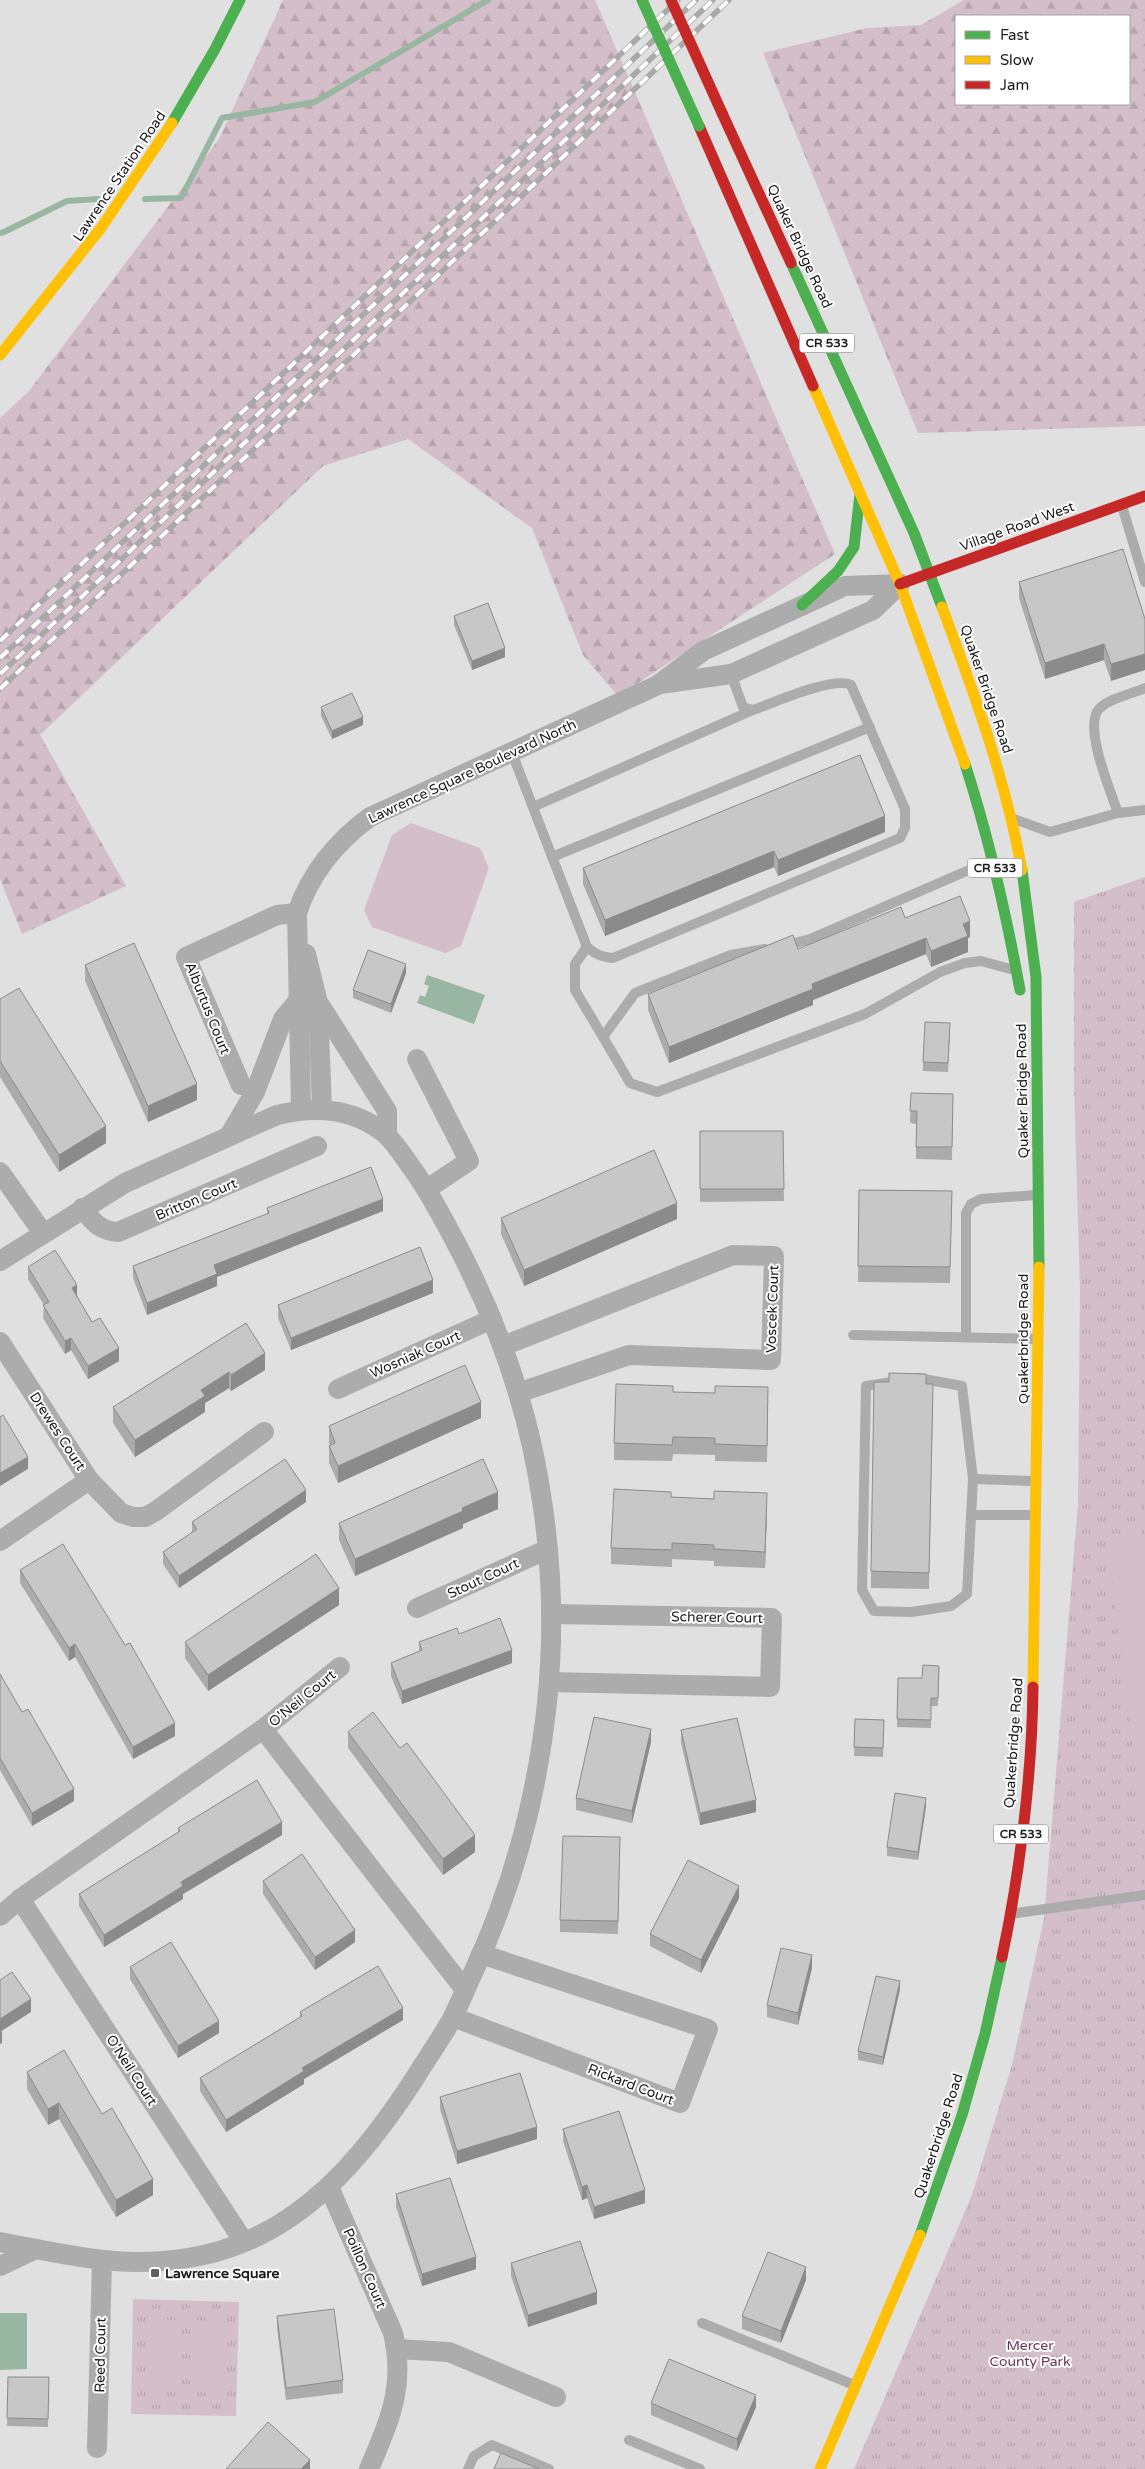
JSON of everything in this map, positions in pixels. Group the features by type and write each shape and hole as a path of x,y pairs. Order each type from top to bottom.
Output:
{"main road":[{"name":"Lawrence Station Road","path":"0,355 71,270 143,172 184,107 240,0"},
{"name":"Quaker Bridge Road","path":"642,0 900,584 965,765 993,859 1024,1009 1032,1065 1038,1165"},
{"name":"Quaker Bridge Road","path":"671,0 914,533 980,708 998,764 1027,899 1036,977 1038,1165"},
{"path":"802,605 838,571 854,546 860,492"},
{"name":"Village Road West","path":"900,584 1145,496"},
{"name":"Quakerbridge Road","path":"820,2469 917,2243 962,2116 985,2034 1010,1914 1027,1785 1033,1700 1034,1515 1038,1434 1038,1165"}],"street":[{"name":"Lawrence Square Boulevard North","path":"297,913 301,901 330,854 348,833 370,817 658,685 703,651 845,586 900,584"},
{"name":"Lawrence Square Boulevard North","path":"658,685 731,674 873,610 900,584"},
{"path":"297,913 322,1109"},
{"name":"Alburtus Court","path":"241,1085 186,957 277,915 297,913"},
{"path":"301,1109 308,1000"},
{"path":"308,1000 387,1111 387,1135"},
{"path":"229,1136 254,1092 283,1019 308,1000"},
{"path":"417,1059 468,1161 427,1189"},
{"path":"0,1261 82,1208 126,1183 277,1115 301,1109 322,1109 345,1113 360,1119 387,1135 427,1189 472,1273 503,1346 518,1392 542,1498 548,1548 551,1614 549,1682 538,1766 522,1838 505,1894 453,2017 398,2104 351,2165 305,2208 283,2222 244,2242 212,2253 178,2260 139,2264 102,2261 0,2242"},
{"name":"Britton Court","path":"82,1208 96,1226 106,1231 118,1232 317,1146"},
{"path":"0,1172 43,1234"},
{"name":"Voscek Court","path":"503,1346 733,1255 774,1256 771,1360 629,1354 518,1392"},
{"name":"Wosniak Court","path":"338,1389 492,1319"},
{"name":"Drewes Court","path":"0,1342 89,1480 0,1541"},
{"path":"89,1480 121,1513 133,1517 145,1517 156,1511 264,1432"},
{"name":"Stout Court","path":"417,1608 548,1548"},
{"name":"Scherer Court","path":"549,1682 770,1687 772,1618 551,1614"},
{"name":"O'Neil Court","path":"0,1916 20,1899 263,1730 340,1667"},
{"name":"O'Neil Court","path":"263,1730 465,1990"},
{"name":"O'Neil Court","path":"20,1899 244,2242"},
{"name":"Rickard Court","path":"453,2017 680,2103 708,2029 481,1954"},
{"name":"Poillon Court","path":"329,2187 393,2333 397,2349 399,2375 396,2401 369,2469"},
{"path":"0,2266 36,2249"},
{"name":"Reed Court","path":"97,2448 102,2261"},
{"path":"397,2349 450,2352 556,2397"}],"lane":[{"path":"1121,504 1145,582"},
{"path":"731,674 748,709"},
{"path":"512,753 586,947 597,955 612,958 900,838 905,828 905,809 854,690 848,683 825,686 748,709 533,808"},
{"path":"1118,814 1094,736 1094,720 1098,710 1105,704 1145,688"},
{"path":"552,857 870,727"},
{"path":"1011,818 1050,832 1118,814 1145,810"},
{"path":"603,1038 635,993 731,955 810,939 993,859"},
{"path":"586,947 575,964 575,990 630,1083 657,1092 865,1014 940,972 965,963 981,962 1017,971"},
{"path":"966,1337 966,1213 970,1204 981,1198 1038,1195"},
{"path":"853,1335 1037,1339"},
{"path":"918,1378 962,1386 973,1479 967,1594 952,1606 911,1612 874,1611 862,1590 866,1386 918,1378"},
{"path":"973,1479 1035,1481"},
{"path":"971,1515 1034,1515"},
{"path":"1010,1914 1145,1895"},
{"path":"702,2323 855,2386"},
{"path":"629,2440 700,2469"},
{"path":"468,2469 474,2456 492,2445 548,2469"}],"green space":[{"path":"283,0 595,0 835,554 618,696 583,655 532,528 408,439 323,466 40,735 126,886 22,934 0,879 0,418 29,391 219,139"},
{"path":"964,0 1145,0 1145,426 918,433 763,53 867,28 921,25"},
{"path":"411,823 480,848 489,868 461,946 445,953 372,927 364,910 392,835"},
{"name":"Mercer County Park","path":"1145,877 1145,2469 854,2469 972,2195 1012,2065 1044,1919 1078,1504 1080,1288 1074,1087 1074,902"},
{"path":"1145,1534 1145,1833 1107,1539"},
{"path":"133,2299 239,2302 236,2416 131,2414"},
{"path":"146,2319 179,2320 178,2392 145,2391"},
{"path":"191,2320 224,2321 223,2393 190,2392"}],"shaded area":[{"path":"427,975 485,995 474,1024 417,1003 420,995 425,997 429,986 424,984"},
{"path":"0,2313 27,2313 27,2369 0,2370"}],"building":[{"path":"1123,549 1145,619 1145,654 1111,664 1104,644 1045,663 1019,582"},
{"path":"488,603 505,648 472,661 454,616"},
{"path":"352,693 363,717 332,731 321,707"},
{"path":"860,755 885,816 778,860 774,851 605,920 583,868"},
{"path":"960,896 970,921 963,924 968,936 931,951 926,938 812,984 813,989 669,1047 648,994 793,935 798,949 901,907 905,918"},
{"path":"134,943 197,1084 148,1106 85,965"},
{"path":"368,950 406,964 391,1004 353,990"},
{"path":"19,988 106,1126 59,1155 0,1061 0,999"},
{"path":"925,1022 950,1023 948,1063 923,1062"},
{"path":"911,1093 953,1094 952,1147 916,1147 917,1111 910,1111"},
{"path":"700,1131 783,1131 784,1189 700,1189"},
{"path":"654,1150 677,1203 524,1270 501,1218"},
{"path":"371,1167 383,1199 214,1265 217,1274 147,1303 133,1266 269,1213 267,1208"},
{"path":"859,1190 952,1191 950,1267 858,1266"},
{"path":"420,1247 433,1280 291,1338 278,1305"},
{"path":"55,1250 77,1285 72,1288 92,1322 100,1318 119,1348 88,1366 71,1338 65,1341 43,1305 49,1302 28,1267"},
{"path":"246,1323 265,1353 231,1375 229,1372 201,1390 205,1396 135,1440 113,1407"},
{"path":"465,1365 481,1402 338,1466 329,1446 335,1443 329,1426"},
{"path":"889,1373 926,1374 926,1384 933,1384 929,1573 871,1571 874,1382 889,1382"},
{"path":"616,1384 673,1386 673,1392 715,1393 715,1386 768,1387 767,1446 715,1444 715,1438 673,1437 672,1445 614,1443"},
{"path":"3,1415 28,1457 0,1473 0,1417"},
{"path":"285,1459 306,1490 179,1576 163,1552 197,1529 192,1522"},
{"path":"483,1459 498,1492 462,1508 463,1511 355,1559 339,1523"},
{"path":"614,1489 671,1492 671,1497 714,1499 714,1491 767,1493 765,1552 714,1549 714,1545 672,1543 672,1550 611,1548"},
{"path":"63,1544 125,1645 130,1643 175,1723 133,1747 75,1644 69,1648 20,1570"},
{"path":"316,1554 339,1588 208,1675 185,1642"},
{"path":"500,1618 512,1650 402,1691 391,1663 422,1650 419,1642 457,1628 459,1634"},
{"path":"923,1665 939,1666 938,1698 931,1698 931,1720 897,1719 898,1678 922,1678"},
{"path":"0,1674 22,1712 28,1709 74,1789 32,1813 0,1758"},
{"path":"373,1712 400,1748 407,1743 475,1835 443,1859 348,1732"},
{"path":"594,1717 651,1729 632,1811 576,1798"},
{"path":"737,1718 756,1800 700,1813 681,1730"},
{"path":"855,1719 884,1720 883,1748 854,1747"},
{"path":"257,1780 282,1822 181,1882 183,1886 104,1935 79,1894 180,1831 178,1828"},
{"path":"895,1793 926,1798 918,1852 887,1847"},
{"path":"563,1836 620,1837 618,1921 560,1920"},
{"path":"302,1854 355,1930 315,1957 263,1881"},
{"path":"688,1860 739,1886 701,1960 650,1934"},
{"path":"171,1942 219,2021 178,2046 130,1967"},
{"path":"781,1948 812,1955 798,2013 767,2005"},
{"path":"378,1966 403,2008 302,2068 304,2071 226,2120 200,2078 302,2016 300,2012"},
{"path":"12,1972 31,1999 0,2019 0,1980"},
{"path":"876,1976 900,1981 883,2057 858,2051"},
{"path":"64,2050 102,2114 112,2108 153,2179 116,2200 59,2103 48,2109 27,2072"},
{"path":"520,2073 537,2127 457,2151 440,2097"},
{"path":"619,2111 645,2190 594,2207 587,2185 582,2187 563,2129"},
{"path":"450,2178 476,2257 422,2274 396,2194"},
{"path":"580,2241 597,2292 528,2315 511,2263"},
{"path":"768,2252 806,2267 781,2331 742,2316"},
{"path":"334,2309 343,2380 286,2388 277,2316"},
{"path":"669,2359 756,2395 737,2439 651,2403"},
{"path":"8,2377 49,2377 48,2419 7,2418"},
{"path":"268,2422 310,2460 301,2469 226,2469"},
{"path":"501,2453 539,2469 494,2469"}],"waterway":[{"path":"145,199 181,198 222,118 315,102 488,0"},
{"path":"0,233 67,201 98,199"}],"railway":[{"path":"0,641 678,0"},
{"path":"0,658 696,0"},
{"path":"0,674 713,0"},
{"path":"0,689 729,0"}],"traffic: fast":[{"path":"172,123 215,49 240,0"},
{"path":"642,0 699,126"},
{"path":"791,263 914,533 942,607"},
{"path":"802,605 838,571 854,547 860,494"},
{"path":"965,764 996,876 1020,990"},
{"path":"1022,870 1036,977 1039,1267"},
{"path":"920,2235 962,2115 985,2034 1002,1957"}],"traffic: slow":[{"path":"0,355 101,228 172,123"},
{"path":"813,386 900,584 965,764"},
{"path":"942,607 988,737 1007,802 1022,870"},
{"path":"1033,1687 1039,1267"},
{"path":"820,2469 920,2235"}],"traffic: jam":[{"path":"671,0 722,113"},
{"path":"722,113 791,263"},
{"path":"699,126 813,386"},
{"path":"900,584 1145,496"},
{"path":"1002,1957 1024,1823 1033,1687"}],"place":[{"name":"Lawrence Square","path":"155,2273"}]}
